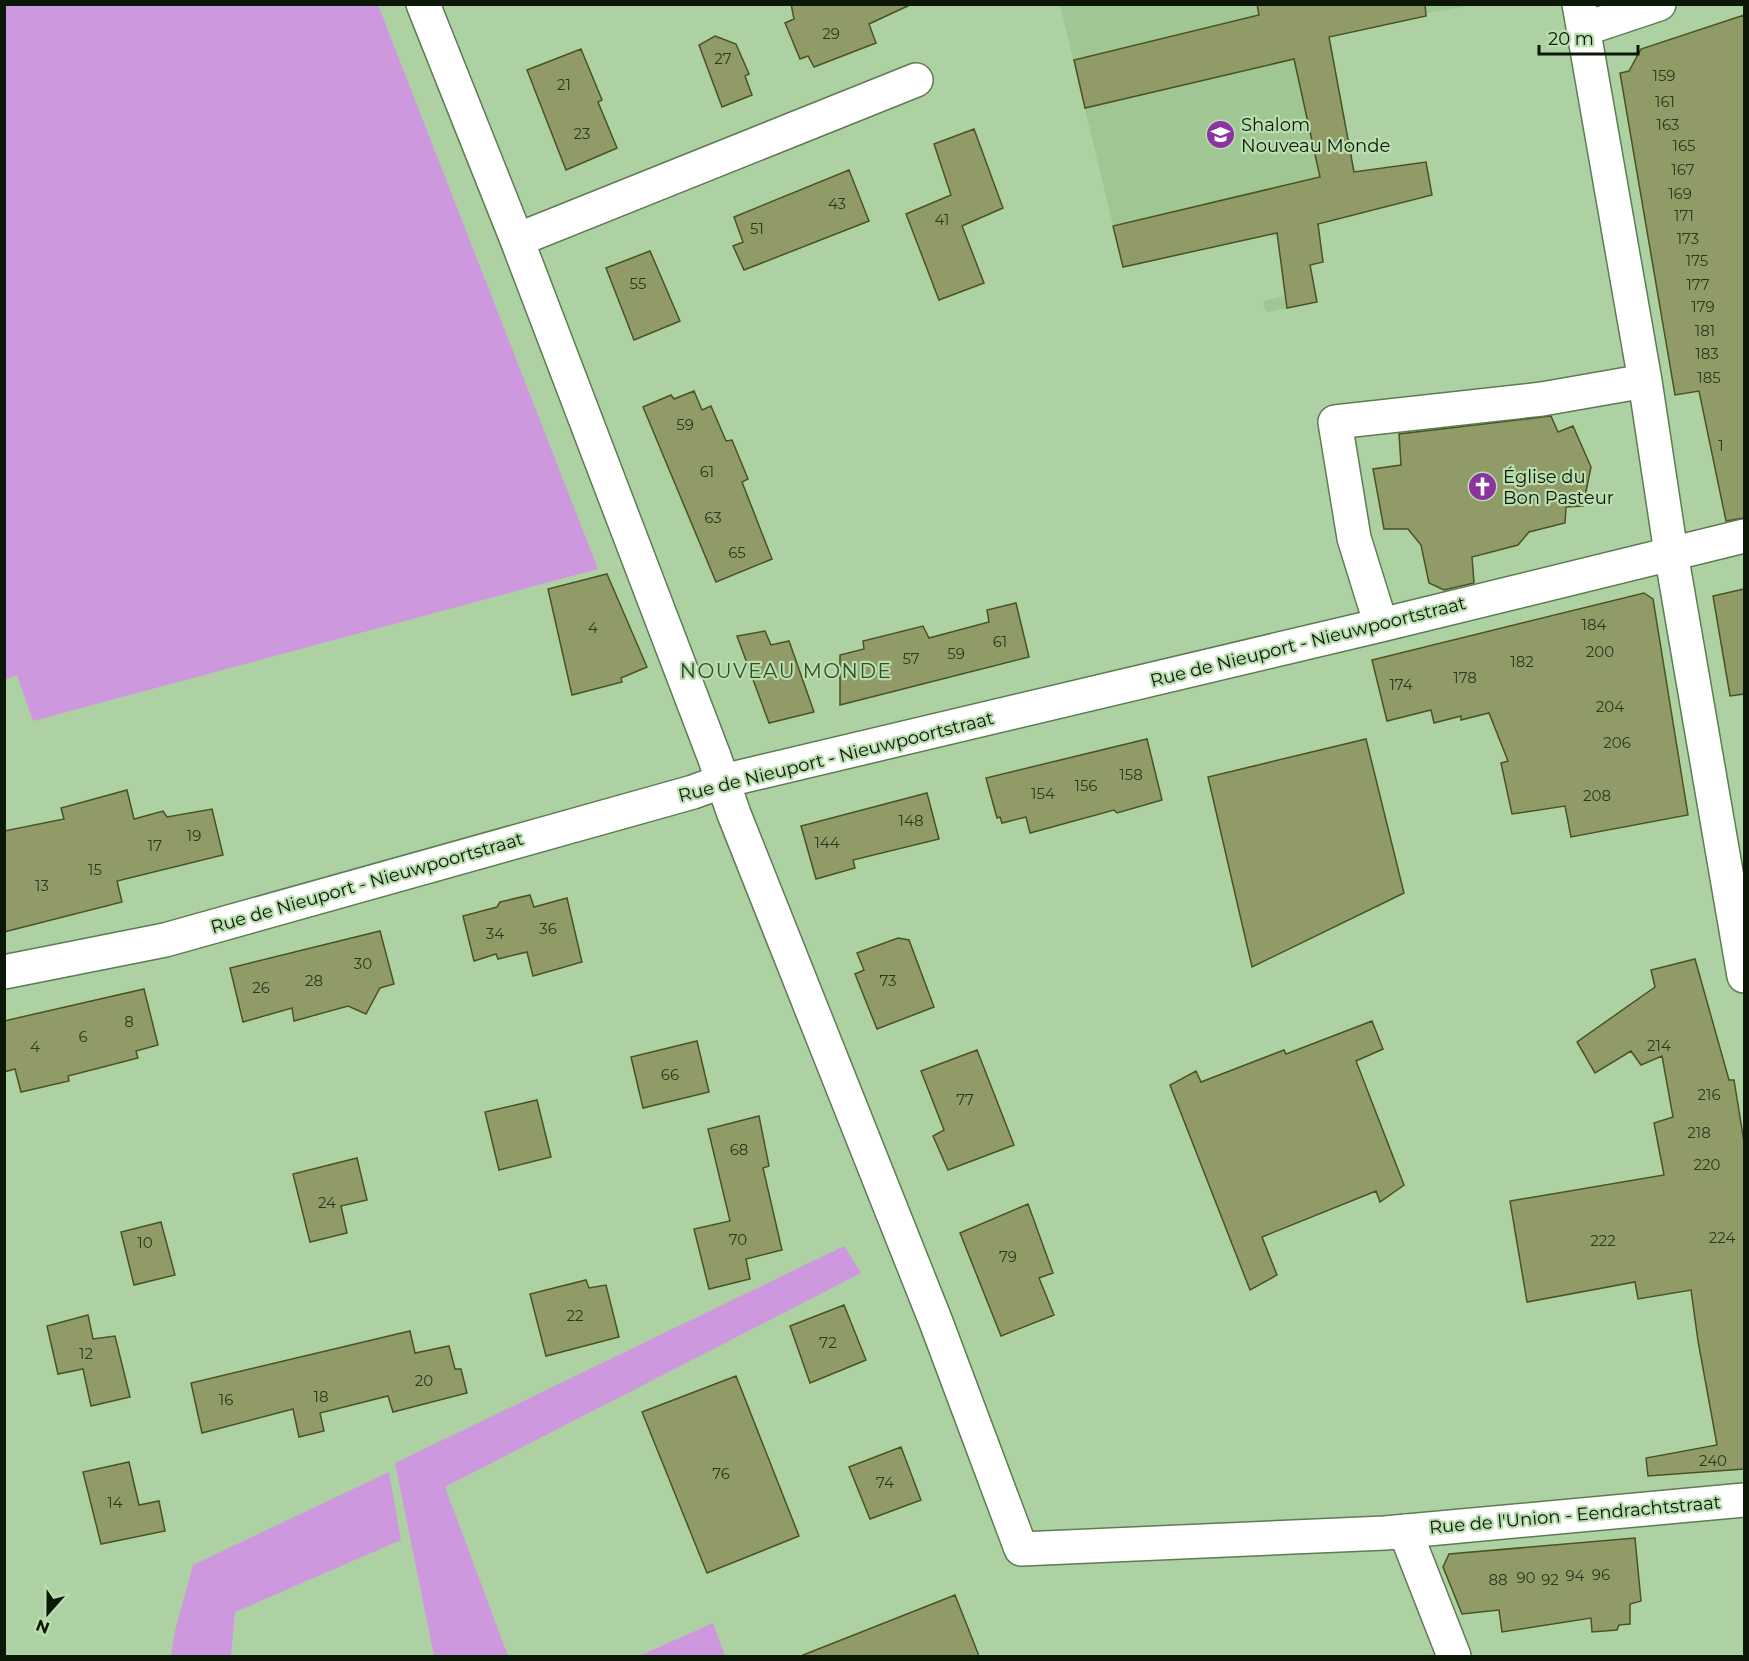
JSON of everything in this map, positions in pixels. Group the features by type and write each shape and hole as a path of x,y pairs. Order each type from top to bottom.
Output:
{"street":[{"path":"423,4 517,240 723,781"},
{"path":"1659,4 1581,17 1744,969"},
{"path":"517,240 916,80"},
{"path":"1381,625 1354,538 1335,422 1542,399 1644,381"},
{"name":"Rue de Nieuport - Nieuwpoortstraat","path":"4,972 165,940 682,795 723,781 1381,625 1744,536"},
{"name":"Rue de l'Union - Eendrachtstraat","path":"723,781 734,814 936,1322 1020,1549 1405,1531 1744,1500"},
{"path":"1405,1531 1454,1656"}],"shaded area":[{"path":"4,5 378,5 598,569 33,721 17,675 4,680"},
{"name":"Shalom Nouveau Monde","path":"1060,5 1475,5 1379,21 1379,26 1329,37 1355,172 1426,162 1432,195 1319,224 1323,262 1310,266 1317,302 1267,312 1265,310 1263,301 1285,296 1281,267 1293,264 1289,231 1123,267"},
{"path":"844,1246 861,1273 445,1487 508,1656 434,1656 395,1463"},
{"path":"389,1472 401,1540 235,1612 231,1656 171,1656 175,1631 193,1565"},
{"path":"713,1623 725,1656 639,1656"}],"building":[{"path":"791,4 912,4 869,24 876,43 814,67 808,56 800,59 785,23 794,19"},
{"path":"1257,4 1425,4 1426,16 1329,37 1354,172 1426,162 1432,195 1318,224 1323,262 1310,265 1317,302 1287,308 1277,233 1123,267 1113,226 1320,177 1294,59 1085,108 1074,60 1259,15"},
{"path":"1744,15 1744,518 1726,521 1699,391 1675,395 1620,73 1629,71 1641,49"},
{"path":"715,36 736,44 749,74 745,76 752,95 722,107 699,45"},
{"path":"581,49 602,100 598,102 617,148 566,170 527,70"},
{"path":"974,129 1003,208 962,226 984,283 939,300 906,214 951,195 934,144"},
{"path":"849,170 869,221 744,270 733,246 743,242 734,217"},
{"path":"650,251 680,321 634,340 606,268"},
{"path":"694,391 702,410 711,406 726,441 732,440 748,479 742,482 772,559 716,582 643,407 671,395 674,399"},
{"name":"Église du Bon Pasteur","path":"1551,416 1558,432 1573,426 1591,467 1583,506 1566,507 1565,523 1529,532 1518,545 1472,557 1474,583 1444,590 1429,583 1421,545 1408,529 1384,529 1373,469 1401,465 1399,434"},
{"path":"607,574 647,667 621,678 622,682 572,695 548,589"},
{"path":"1744,589 1744,694 1730,696 1713,596"},
{"path":"1644,593 1653,599 1688,815 1571,837 1565,806 1512,814 1501,763 1508,761 1489,713 1461,720 1461,716 1434,723 1431,710 1387,721 1372,660"},
{"path":"1016,603 1029,657 840,705 840,655 864,649 863,641 923,626 929,638 989,622 987,610"},
{"path":"765,631 771,645 789,641 814,712 769,723 737,636"},
{"path":"1147,739 1162,800 1117,813 1114,810 1030,833 1026,817 1002,823 1000,817 997,818 986,778"},
{"path":"1366,739 1404,893 1252,967 1208,777"},
{"path":"127,790 134,819 163,811 167,817 212,809 223,855 117,881 122,902 4,932 4,831 64,819 61,808"},
{"path":"927,793 939,839 853,860 855,868 816,879 801,826"},
{"path":"530,895 534,907 567,898 582,962 533,976 527,952 498,959 496,954 474,961 463,916 497,907 500,902"},
{"path":"380,931 394,984 380,988 366,1014 348,1006 294,1021 292,1008 243,1022 230,968"},
{"path":"898,938 909,940 934,1007 877,1029 855,974 864,970 857,953"},
{"path":"1695,959 1729,1080 1734,1080 1744,1142 1744,1469 1648,1476 1646,1458 1717,1445 1691,1290 1638,1299 1635,1282 1527,1302 1510,1201 1664,1175 1654,1123 1673,1117 1662,1056 1641,1065 1631,1051 1595,1073 1577,1042 1655,987 1651,970"},
{"path":"144,989 158,1045 136,1051 138,1058 68,1076 69,1081 21,1092 15,1069 4,1072 4,1021"},
{"path":"1372,1021 1383,1049 1356,1061 1404,1185 1380,1202 1376,1191 1262,1237 1277,1275 1250,1290 1170,1085 1196,1071 1201,1082 1284,1050 1286,1054"},
{"path":"697,1041 709,1092 643,1108 631,1057"},
{"path":"977,1050 1014,1145 948,1170 933,1136 944,1130 921,1071"},
{"path":"537,1100 551,1157 499,1170 485,1112"},
{"path":"759,1116 769,1166 763,1168 782,1250 746,1259 750,1279 709,1289 694,1229 730,1221 708,1129"},
{"path":"357,1158 367,1200 341,1206 347,1233 310,1242 293,1174"},
{"path":"1028,1204 1053,1273 1039,1278 1054,1315 1001,1336 960,1233"},
{"path":"161,1222 175,1275 134,1285 121,1232"},
{"path":"586,1280 589,1288 606,1285 619,1337 546,1356 530,1294"},
{"path":"844,1305 866,1360 810,1383 790,1326"},
{"path":"88,1315 93,1339 115,1336 130,1397 91,1406 83,1369 58,1374 47,1326"},
{"path":"410,1331 415,1353 449,1346 455,1369 461,1369 467,1393 393,1412 388,1396 320,1413 324,1431 299,1437 293,1409 202,1433 191,1383"},
{"path":"736,1376 799,1536 707,1573 642,1412"},
{"path":"901,1447 921,1500 870,1519 849,1467"},
{"path":"129,1462 139,1505 159,1501 165,1531 101,1544 83,1472"},
{"path":"1635,1538 1641,1601 1630,1604 1630,1624 1619,1625 1617,1630 1592,1632 1591,1618 1502,1632 1499,1610 1462,1614 1443,1567 1449,1554"},
{"path":"955,1595 979,1656 803,1656 803,1655"}],"place":[{"name":"Shalom Nouveau Monde","path":"1220,135"},
{"name":"Église du Bon Pasteur","path":"1482,487"}],"district":[{"name":"NOUVEAU MONDE","path":"786,671"}]}
